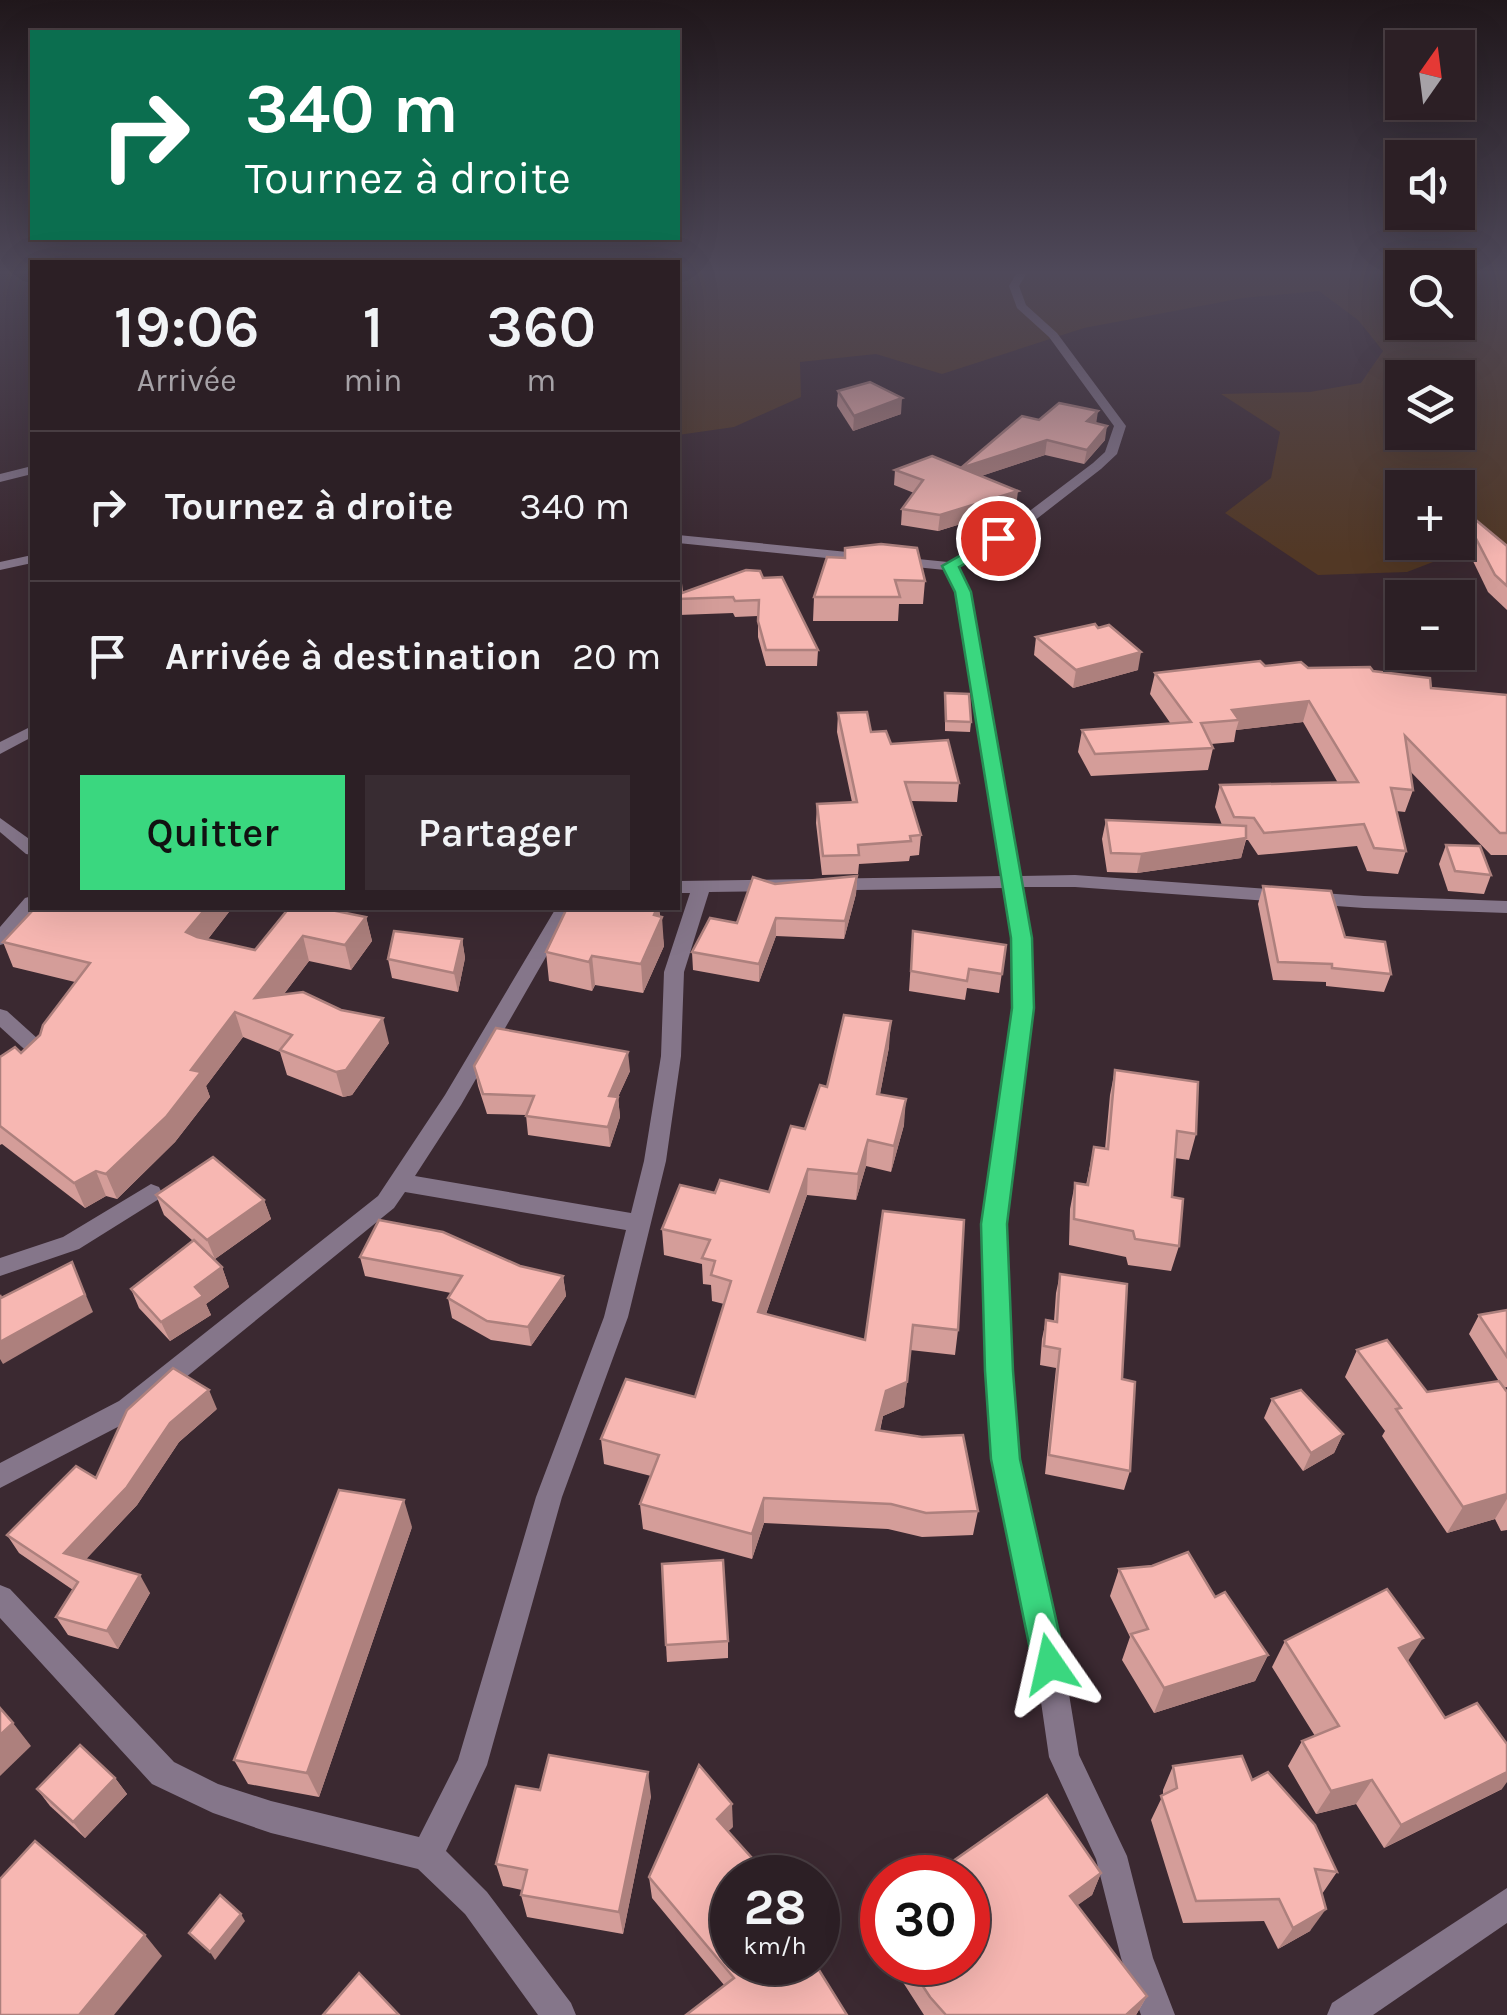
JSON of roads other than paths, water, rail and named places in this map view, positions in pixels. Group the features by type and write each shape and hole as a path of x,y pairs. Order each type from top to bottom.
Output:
{"street":[{"path":"680,539 950,566 1020,525 1111,454 1120,426 1077,368"},
{"path":"0,478 30,470"},
{"path":"0,566 30,559"},
{"path":"950,566 963,592 1022,938 1023,1008 994,1224 1006,1459 1045,1633 1064,1757 1110,1856 1137,1958 1158,2015"},
{"path":"0,748 30,732"},
{"path":"0,823 30,848"},
{"path":"427,1856 472,1765 549,1497 616,1318 655,1161 668,1074 674,972 689,887 1012,880 1507,907"},
{"path":"0,939 30,904"},
{"path":"0,1476 128,1408 386,1202 563,910"},
{"path":"0,1016 41,1053"},
{"path":"399,1182 637,1223"},
{"path":"0,1268 71,1242 151,1193"},
{"path":"1,1603 164,1773 213,1798 270,1818 427,1856 476,1903 559,2015"},
{"path":"1344,2015 1507,1904"}]}
